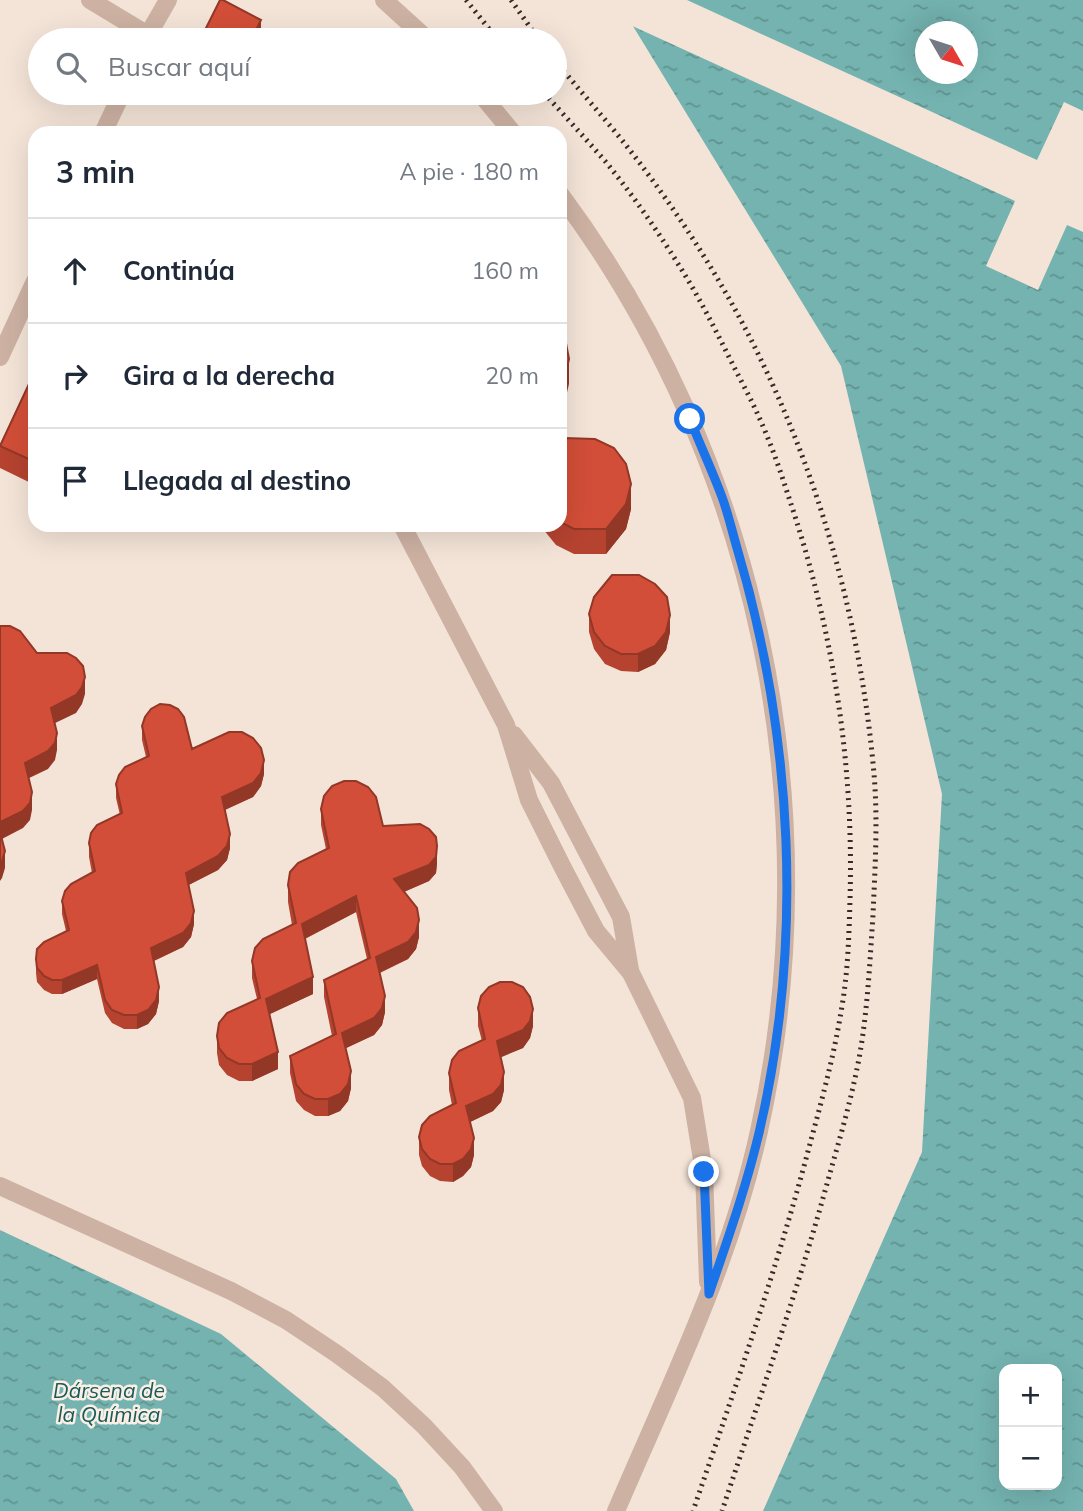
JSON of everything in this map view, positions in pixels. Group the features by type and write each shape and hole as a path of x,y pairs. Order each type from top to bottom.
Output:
{"lane":[{"path":"90,0 132,28"},
{"path":"153,28 168,0"},
{"path":"384,0 415,28"},
{"path":"106,126 116,105"},
{"path":"490,105 507,126"},
{"path":"567,204 612,270 655,343 722,497 749,587 768,672 786,822 787,907 783,973 775,1049 759,1131 742,1197 709,1294 616,1511"},
{"path":"0,357 28,296"},
{"path":"406,532 506,725 551,783 621,917 631,973"},
{"path":"506,725 529,800 596,931 631,973 692,1098 704,1172 709,1294"},
{"path":"0,1186 231,1291 286,1320 383,1388 424,1426 462,1467 494,1511"}],"water":[{"path":"617,0 1083,0 1083,1511 763,1511 922,1152 942,794 841,366"},
{"name":"Dársena de la Química","path":"0,1230 221,1334 396,1479 414,1511 0,1511"}],"pier":[{"path":"614,0 687,0 1037,160 1064,102 1083,111 1083,232 1067,225 1038,290 986,266 1015,201 628,24"}],"building":[{"path":"220,0 261,20 257,28 206,28"},
{"path":"28,386 28,459 0,446"},
{"path":"567,438 595,439 614,448 626,464 631,484 626,504 606,529 574,529 567,526"},
{"path":"612,575 639,575 655,584 667,597 670,615 666,632 655,646 638,654 621,654 605,646 594,632 589,614 594,597"},
{"path":"0,626 10,626 20,631 37,653 67,653 76,658 83,666 85,677 76,695 51,708 57,733 55,743 48,751 25,763 32,792 30,803 23,811 0,822"},
{"path":"160,704 178,709 184,717 192,749 229,732 242,732 253,738 261,748 264,760 261,773 253,783 222,797 230,834 227,846 218,856 186,873 194,911 191,923 183,933 151,948 159,987 156,1000 148,1010 137,1015 124,1015 112,1010 105,1000 97,965 62,980 52,980 37,968 37,949 44,942 69,930 62,901 65,891 71,884 95,871 89,843 91,833 97,825 122,813 116,784 119,775 125,767 149,756 142,726 151,709"},
{"path":"344,781 356,781 368,787 376,797 383,826 420,824 429,829 436,837 436,857 429,865 394,879 417,908 419,920 416,932 408,942 376,957 385,996 382,1008 374,1018 342,1033 351,1071 348,1084 340,1094 328,1099 315,1099 304,1094 296,1084 290,1056 336,1034 324,980 370,958 356,896 302,924 313,977 266,999 278,1052 252,1064 239,1064 227,1058 219,1048 217,1036 219,1023 227,1013 260,998 252,961 255,948 263,939 296,923 288,885 290,872 298,863 329,848 321,809 324,796 332,786"},
{"path":"0,832 5,851 0,863"},
{"path":"500,982 512,982 523,987 530,997 533,1009 530,1021 523,1030 497,1041 504,1072 501,1085 493,1094 466,1106 474,1138 471,1149 463,1159 453,1164 440,1164 430,1159 422,1149 419,1137 422,1125 430,1116 456,1103 449,1073 452,1060 459,1051 485,1039 478,1008 481,996 489,987"}],"railway":[{"path":"466,0 488,28"},
{"path":"511,0 531,28"},
{"path":"567,74 625,144 698,247 737,313 789,422 829,536 845,595 858,654 874,774 876,844 873,915 869,981 858,1065 850,1102 801,1272 722,1511"},
{"path":"555,105 605,161 662,239 700,301 755,408 783,480 818,599 838,698 844,748 850,848 849,939 846,980 836,1040 785,1234 693,1511"}],"route":[{"path":"690,419 722,497 749,587 768,672 786,822 787,907 775,1049 759,1131 742,1197 709,1294 704,1172"}]}
